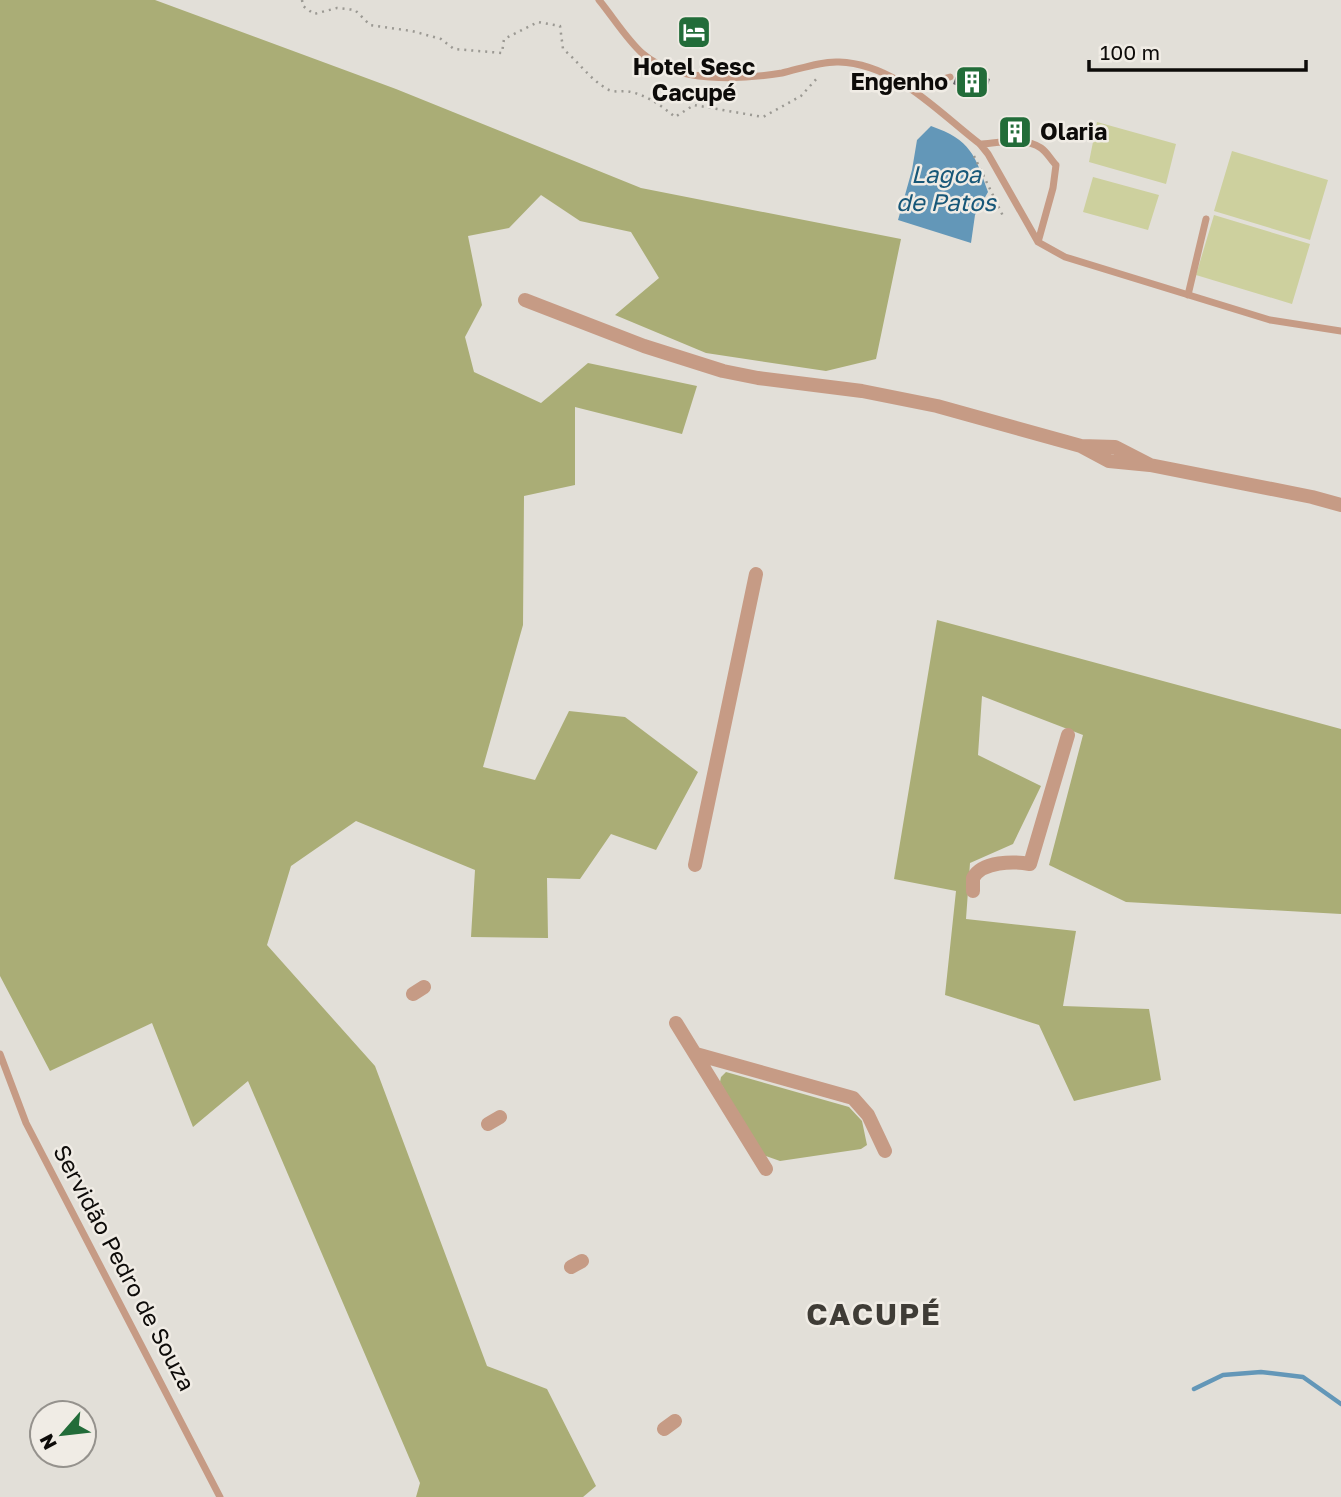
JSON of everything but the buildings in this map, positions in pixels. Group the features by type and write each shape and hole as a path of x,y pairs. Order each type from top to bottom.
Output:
{"street":[{"path":"525,300 656,350 723,371 898,398 979,417 1081,446 1109,461 1150,465 1341,505"},
{"path":"695,865 756,574"},
{"path":"973,891 976,872 982,868 1010,862 1030,864 1068,735"},
{"path":"676,1023 766,1169"},
{"path":"696,1054 853,1098 868,1115 885,1151"}],"lane":[{"path":"600,0 642,53 664,69 687,74 742,78 839,62 877,70 911,88 980,144 1038,242 1065,257 1270,320 1341,331"},
{"path":"911,88 950,77"},
{"path":"980,144 1028,144 1041,148 1056,165 1053,188 1038,242"},
{"path":"1188,295 1206,219"},
{"name":"Servidão Pedro de Souza","path":"0,1054 26,1123 220,1497"}],"path":[{"path":"302,0 303,6 314,15 337,8 355,10 370,25 412,31 441,39 454,49 502,53 504,39 538,22 560,26 563,49 575,58 590,78 612,92 631,92 659,103 675,117 694,105 763,117 801,96 814,80 839,62"},
{"path":"969,145 1003,216"}],"green space":[{"path":"0,0 155,0 396,89 641,188 901,239 876,359 826,371 706,353 615,315 659,278 631,232 580,221 541,195 509,228 468,236 482,305 465,337 474,372 541,403 588,363 697,386 682,434 575,407 575,485 524,496 523,625 483,767 535,780 569,711 625,717 698,772 656,850 611,834 580,879 547,878 548,938 471,937 475,870 356,821 291,866 267,945 375,1066 487,1366 547,1389 596,1486 583,1497 416,1497 420,1483 248,1081 193,1127 152,1023 50,1071 0,976"},
{"path":"1097,122 1176,144 1166,184 1089,162"},
{"path":"1232,151 1328,180 1310,240 1214,211"},
{"path":"1093,177 1159,195 1148,230 1083,212"},
{"path":"1214,215 1310,244 1292,304 1196,275"},
{"path":"937,620 1341,729 1341,914 1126,902 1049,865 1083,735 982,696 978,755 1041,786 1013,844 970,863 966,919 1076,931 1063,1006 1149,1009 1161,1080 1074,1101 1039,1025 945,995 956,891 894,879"},
{"path":"726,1072 849,1107 862,1121 867,1145 861,1149 780,1161 763,1155 720,1082"}],"water":[{"name":"Lagoa de Patos","path":"931,126 955,137 970,150 988,192 975,215 971,243 898,220 917,140"}],"waterway":[{"path":"1194,1389 1223,1375 1261,1372 1303,1377 1341,1404"}],"place":[{"name":"Hotel Sesc Cacupé","path":"694,32"},
{"name":"Engenho","path":"972,82"},
{"name":"Olaria","path":"1015,132"}],"district":[{"name":"CACUPÉ","path":"874,1315"}]}
